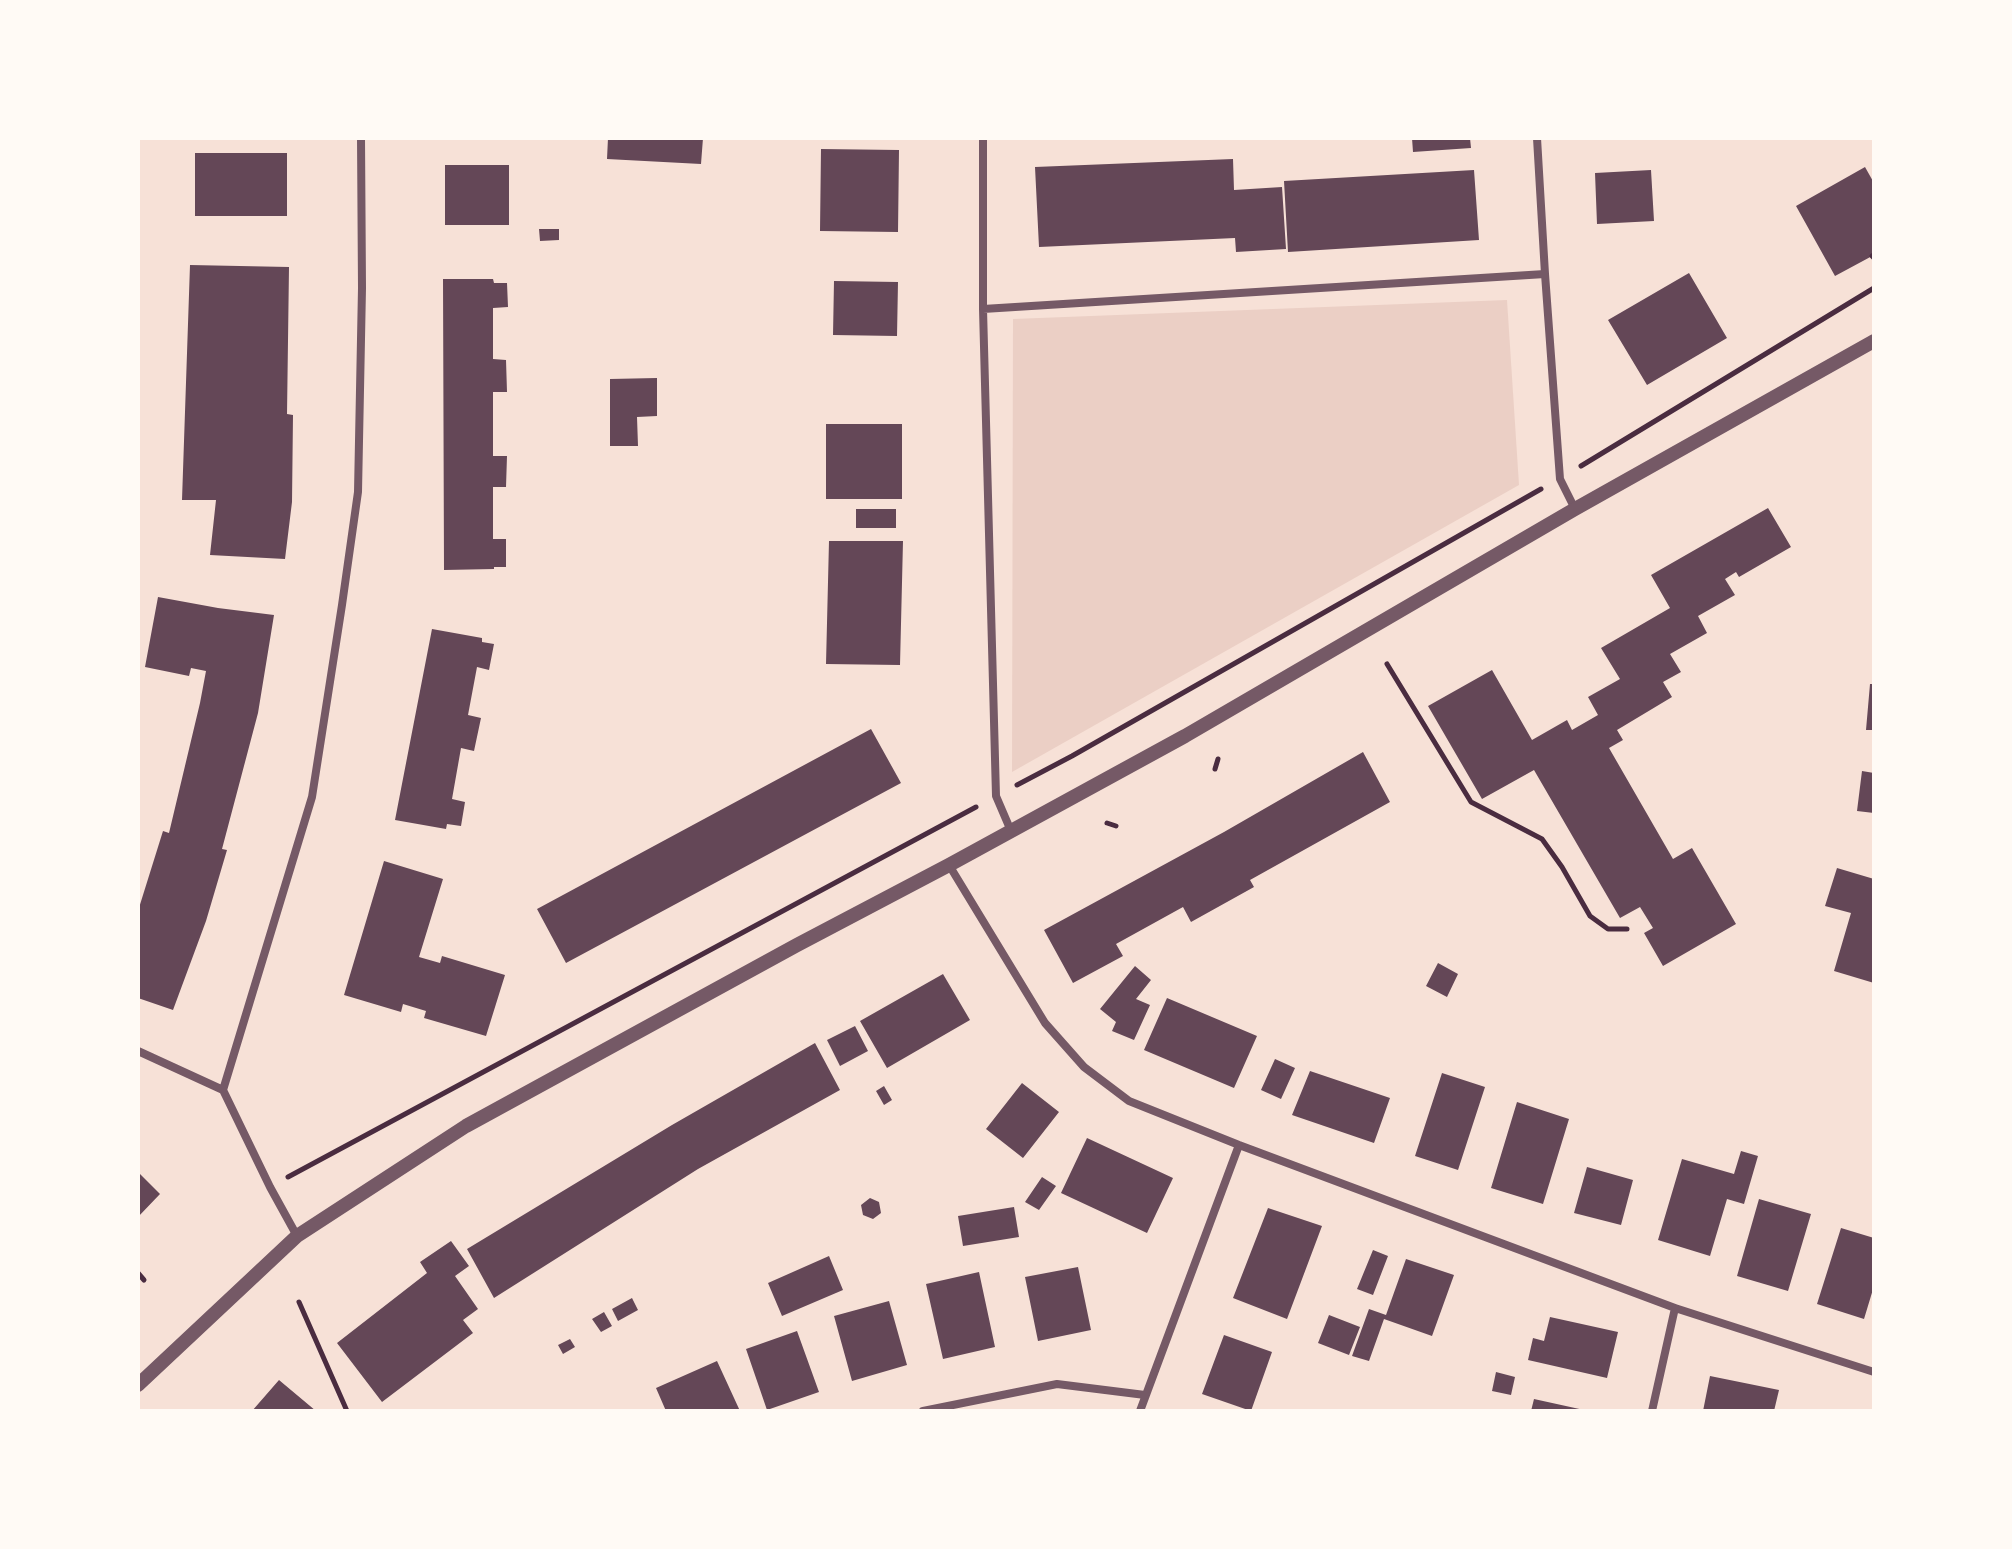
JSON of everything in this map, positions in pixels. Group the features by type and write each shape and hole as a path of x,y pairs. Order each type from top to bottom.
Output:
{"street":[{"path":"223,1090 312,797 342,605 358,492 361,138"},
{"path":"983,138 983,309 996,796 1011,831"},
{"path":"1537,138 1560,479 1575,509"},
{"path":"983,309 1545,274"},
{"path":"138,1385 297,1236 466,1126 1185,736 1575,509 1874,341"},
{"path":"949,865 1045,1023 1084,1067 1129,1101 1675,1308 1874,1372"},
{"path":"138,1051 223,1090 297,1236"},
{"path":"1140,1411 1239,1145"},
{"path":"1652,1411 1675,1308"},
{"path":"923,1411 1057,1384 1145,1395"}],"path":[{"path":"270,1187 1072,754 1560,479 1874,288"},
{"path":"1387,664 1471,802 1542,839 1590,916 1608,929 1627,929"},
{"path":"1215,769 1218,759"},
{"path":"1107,823 1116,826"},
{"path":"138,1273 144,1280"},
{"path":"299,1302 347,1411"}],"shaded area":[{"path":"1507,300 1519,485 1012,772 1013,319"}],"building":[{"path":"608,138 703,138 701,164 607,159"},
{"path":"1412,138 1470,138 1471,148 1413,152"},
{"path":"821,149 899,150 898,232 820,231"},
{"path":"195,153 287,153 287,216 195,216"},
{"path":"1233,159 1234,190 1282,187 1286,249 1236,252 1235,238 1039,247 1035,167"},
{"path":"445,165 509,165 509,225 445,225"},
{"path":"1865,167 1874,183 1874,255 1835,276 1796,206"},
{"path":"1474,170 1479,240 1288,252 1284,181"},
{"path":"1651,170 1654,221 1597,224 1595,173"},
{"path":"539,229 559,229 559,240 540,241"},
{"path":"190,265 289,267 287,414 293,415 292,502 285,559 210,555 216,500 182,500"},
{"path":"1689,273 1727,338 1647,385 1608,320"},
{"path":"443,279 493,279 494,283 507,283 508,307 493,308 493,359 506,360 507,392 493,392 493,456 507,456 506,487 493,487 493,539 506,539 506,567 444,570"},
{"path":"834,281 898,282 897,336 833,335"},
{"path":"657,378 657,416 637,417 638,446 610,446 610,379"},
{"path":"826,424 902,424 902,499 826,499"},
{"path":"1768,508 1791,547 1739,577 1736,572 1725,579 1735,595 1698,616 1707,633 1670,654 1681,672 1663,682 1672,697 1617,730 1623,740 1609,748 1673,859 1692,848 1736,924 1663,966 1644,933 1653,928 1640,907 1620,918 1534,770 1482,799 1428,706 1492,670 1532,740 1567,720 1572,730 1598,715 1588,697 1620,679 1601,648 1670,608 1651,575"},
{"path":"856,509 896,509 896,528 856,528"},
{"path":"829,541 903,541 900,665 826,664"},
{"path":"158,597 274,615 258,713 222,849 227,850 206,921 173,1010 138,998 138,911 163,831 169,833 206,671 191,668 189,676 145,667"},
{"path":"432,629 482,638 482,642 494,644 489,670 477,667 468,715 481,718 474,751 461,748 452,799 465,802 461,826 447,824 446,829 395,820"},
{"path":"1870,684 1874,684 1874,730 1866,730"},
{"path":"871,729 901,783 566,963 537,909"},
{"path":"1363,752 1390,802 1250,880 1254,887 1191,922 1183,907 1116,944 1123,956 1073,983 1044,930"},
{"path":"1862,771 1874,773 1874,813 1857,811"},
{"path":"384,861 443,879 419,957 440,963 442,956 505,975 486,1036 424,1018 426,1011 403,1004 401,1012 344,995"},
{"path":"1837,868 1874,879 1874,983 1834,971 1851,913 1825,906"},
{"path":"1438,963 1458,974 1447,997 1426,986"},
{"path":"1135,966 1151,980 1136,999 1150,1005 1134,1040 1112,1031 1116,1022 1100,1009"},
{"path":"943,974 970,1020 887,1068 860,1021"},
{"path":"1167,998 1257,1036 1234,1088 1144,1050"},
{"path":"855,1026 868,1051 840,1066 827,1040"},
{"path":"815,1043 840,1090 698,1169 494,1298 467,1249"},
{"path":"1275,1059 1295,1068 1281,1099 1261,1090"},
{"path":"1310,1071 1390,1098 1374,1143 1292,1115"},
{"path":"1442,1073 1485,1087 1458,1170 1415,1156"},
{"path":"1022,1083 1059,1112 1023,1158 986,1129"},
{"path":"884,1086 892,1100 884,1105 876,1091"},
{"path":"1517,1102 1569,1119 1543,1204 1491,1188"},
{"path":"1087,1138 1173,1178 1147,1233 1061,1193"},
{"path":"1741,1151 1758,1156 1744,1204 1727,1199 1710,1256 1658,1240 1682,1159 1734,1174"},
{"path":"1587,1167 1633,1180 1621,1225 1574,1213"},
{"path":"138,1172 160,1194 138,1217"},
{"path":"1042,1177 1056,1186 1039,1210 1025,1202"},
{"path":"870,1198 879,1202 881,1213 873,1219 863,1215 861,1205"},
{"path":"1759,1199 1811,1214 1788,1291 1737,1276"},
{"path":"1014,1207 1019,1237 963,1246 958,1216"},
{"path":"1268,1208 1322,1226 1287,1319 1233,1298"},
{"path":"1841,1228 1874,1238 1874,1286 1864,1319 1817,1304"},
{"path":"451,1241 469,1266 455,1276 478,1309 463,1320 473,1333 382,1402 337,1343 427,1273 420,1262"},
{"path":"1373,1250 1388,1256 1373,1295 1357,1289"},
{"path":"829,1256 843,1290 782,1316 768,1283"},
{"path":"1406,1259 1454,1275 1432,1336 1384,1319 1369,1361 1352,1356 1369,1309 1386,1315"},
{"path":"1078,1267 1091,1330 1038,1341 1025,1277"},
{"path":"979,1272 995,1347 943,1359 926,1284"},
{"path":"632,1298 638,1310 618,1321 612,1309"},
{"path":"889,1301 907,1365 852,1381 834,1316"},
{"path":"604,1312 612,1326 601,1332 592,1319"},
{"path":"1329,1315 1360,1327 1349,1355 1318,1343"},
{"path":"1550,1317 1618,1332 1607,1378 1528,1360 1533,1338 1544,1341"},
{"path":"797,1331 819,1392 767,1410 746,1349"},
{"path":"1224,1335 1272,1352 1251,1411 1202,1394"},
{"path":"570,1339 575,1347 563,1354 558,1345"},
{"path":"717,1361 740,1411 666,1411 656,1388"},
{"path":"1496,1372 1515,1377 1511,1395 1492,1391"},
{"path":"1710,1376 1779,1390 1774,1411 1703,1411"},
{"path":"279,1380 316,1411 252,1411"},
{"path":"1534,1399 1584,1410 1584,1411 1531,1411"}]}
